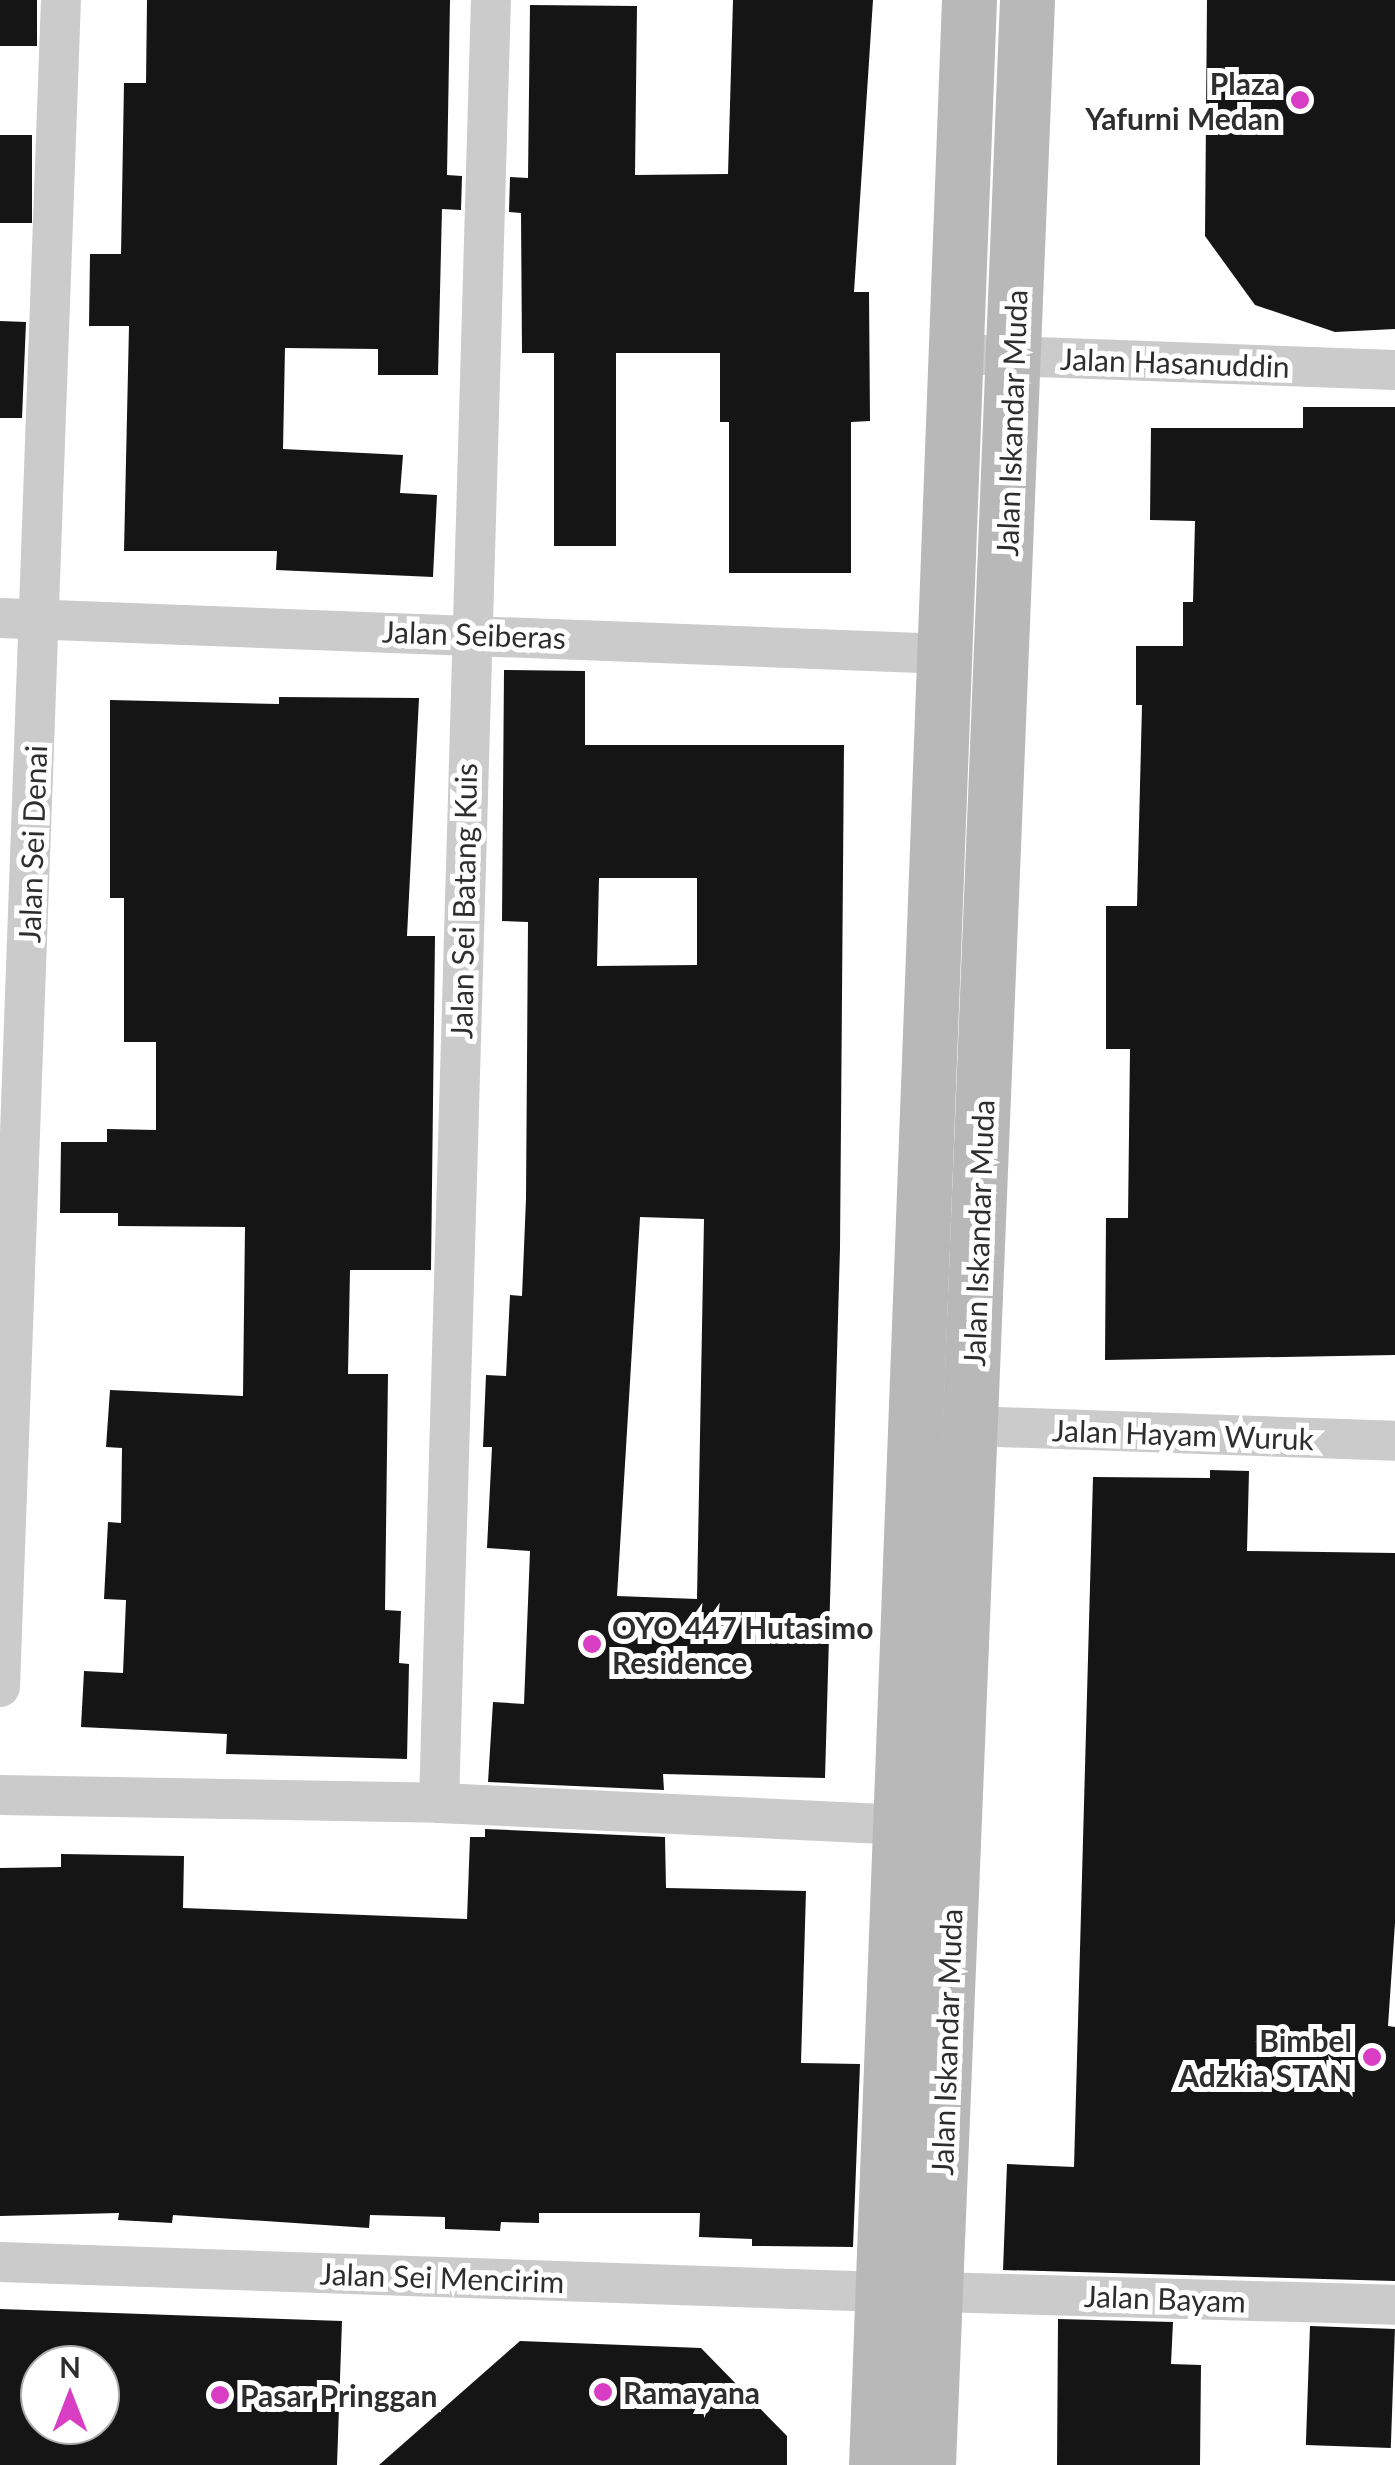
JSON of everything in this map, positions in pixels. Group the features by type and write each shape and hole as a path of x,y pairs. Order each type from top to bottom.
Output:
{"main road":[{"name":"Jalan Iskandar Muda","path":"928,2465 910,2292 928,1827 947,654 969,0"},
{"name":"Jalan Iskandar Muda","path":"928,1827 970,1426 1027,0"},
{"name":"Jalan Iskandar Muda","path":"876,2465 910,2292"}],"street":[{"name":"Jalan Sei Denai","path":"0,1688 61,0"},
{"name":"Jalan Sei Batang Kuis","path":"439,1803 491,0"},
{"name":"Jalan Hasanuddin","path":"955,354 1395,370"},
{"name":"Jalan Seiberas","path":"0,618 947,654"},
{"name":"Jalan Hayam Wuruk","path":"970,1426 1395,1441"},
{"path":"0,1795 439,1803 928,1827"},
{"name":"Jalan Sei Mencirim","path":"0,2262 910,2292"},
{"name":"Jalan Bayam","path":"910,2292 1395,2305"}],"building":[{"path":"0,0 37,0 37,46 0,46"},
{"path":"147,0 450,0 447,175 462,176 461,210 442,209 438,375 378,375 378,349 285,348 283,449 403,455 400,493 437,495 433,577 276,570 277,551 124,551 129,326 89,326 90,254 121,254 124,83 146,83"},
{"path":"733,0 873,0 854,292 869,292 870,421 851,422 851,573 729,573 729,422 720,422 720,353 616,353 616,546 554,546 554,353 522,353 521,213 509,212 510,177 528,178 530,5 637,6 635,175 728,174"},
{"name":"Plaza Yafurni Medan","path":"1207,0 1395,0 1395,329 1335,332 1255,305 1205,236"},
{"path":"0,135 32,135 32,223 0,223"},
{"path":"0,321 26,322 22,418 0,418"},
{"path":"1303,407 1395,407 1395,1355 1105,1360 1106,1218 1128,1218 1130,1049 1106,1049 1106,906 1137,906 1142,705 1136,705 1136,646 1183,646 1183,602 1193,602 1195,521 1150,520 1151,428 1303,428"},
{"path":"504,670 585,671 585,745 844,745 840,1248 825,1778 663,1774 664,1790 488,1782 493,1702 524,1704 530,1551 487,1548 492,1447 483,1447 486,1375 506,1376 510,1295 522,1296 526,1199 528,922 502,921","holes":["599,878 697,878 697,965 597,966","640,1217 704,1219 697,1599 617,1596"]},
{"path":"279,697 419,698 407,936 435,936 431,1270 350,1270 348,1374 388,1374 385,1610 401,1611 399,1663 409,1664 407,1759 226,1754 227,1734 81,1727 84,1671 123,1673 126,1600 104,1599 108,1522 121,1523 122,1448 106,1447 110,1390 243,1396 245,1227 118,1226 118,1213 60,1213 61,1142 107,1142 107,1129 156,1130 156,1042 124,1042 124,898 110,898 110,700 279,704"},
{"path":"1210,1470 1249,1471 1247,1551 1395,1553 1395,1923 1388,2026 1395,2027 1395,2281 1003,2270 1007,2164 1074,2167 1093,1477 1210,1478"},
{"path":"485,1829 665,1837 666,1888 806,1891 801,2063 860,2064 853,2247 752,2246 752,2239 699,2237 700,2213 539,2213 539,2223 501,2222 500,2231 445,2229 445,2217 370,2215 369,2228 173,2215 172,2223 118,2220 119,2213 0,2216 0,1868 61,1867 61,1854 184,1856 183,1908 467,1919 470,1837 485,1837"},
{"name":"Pasar Pringgan","path":"0,2309 342,2321 337,2465 0,2465"},
{"path":"1058,2319 1173,2322 1171,2364 1201,2365 1200,2465 1057,2465"},
{"path":"1310,2326 1395,2329 1391,2448 1306,2445"},
{"name":"Ramayana","path":"520,2341 701,2348 787,2436 787,2465 379,2465"}],"place":[{"name":"Plaza Yafurni Medan","path":"1300,100"},
{"name":"OYO 447 Hutasimo Residence","path":"592,1644"},
{"name":"Bimbel Adzkia STAN","path":"1372,2057"},
{"name":"Ramayana","path":"603,2392"},
{"name":"Pasar Pringgan","path":"220,2395"}]}
